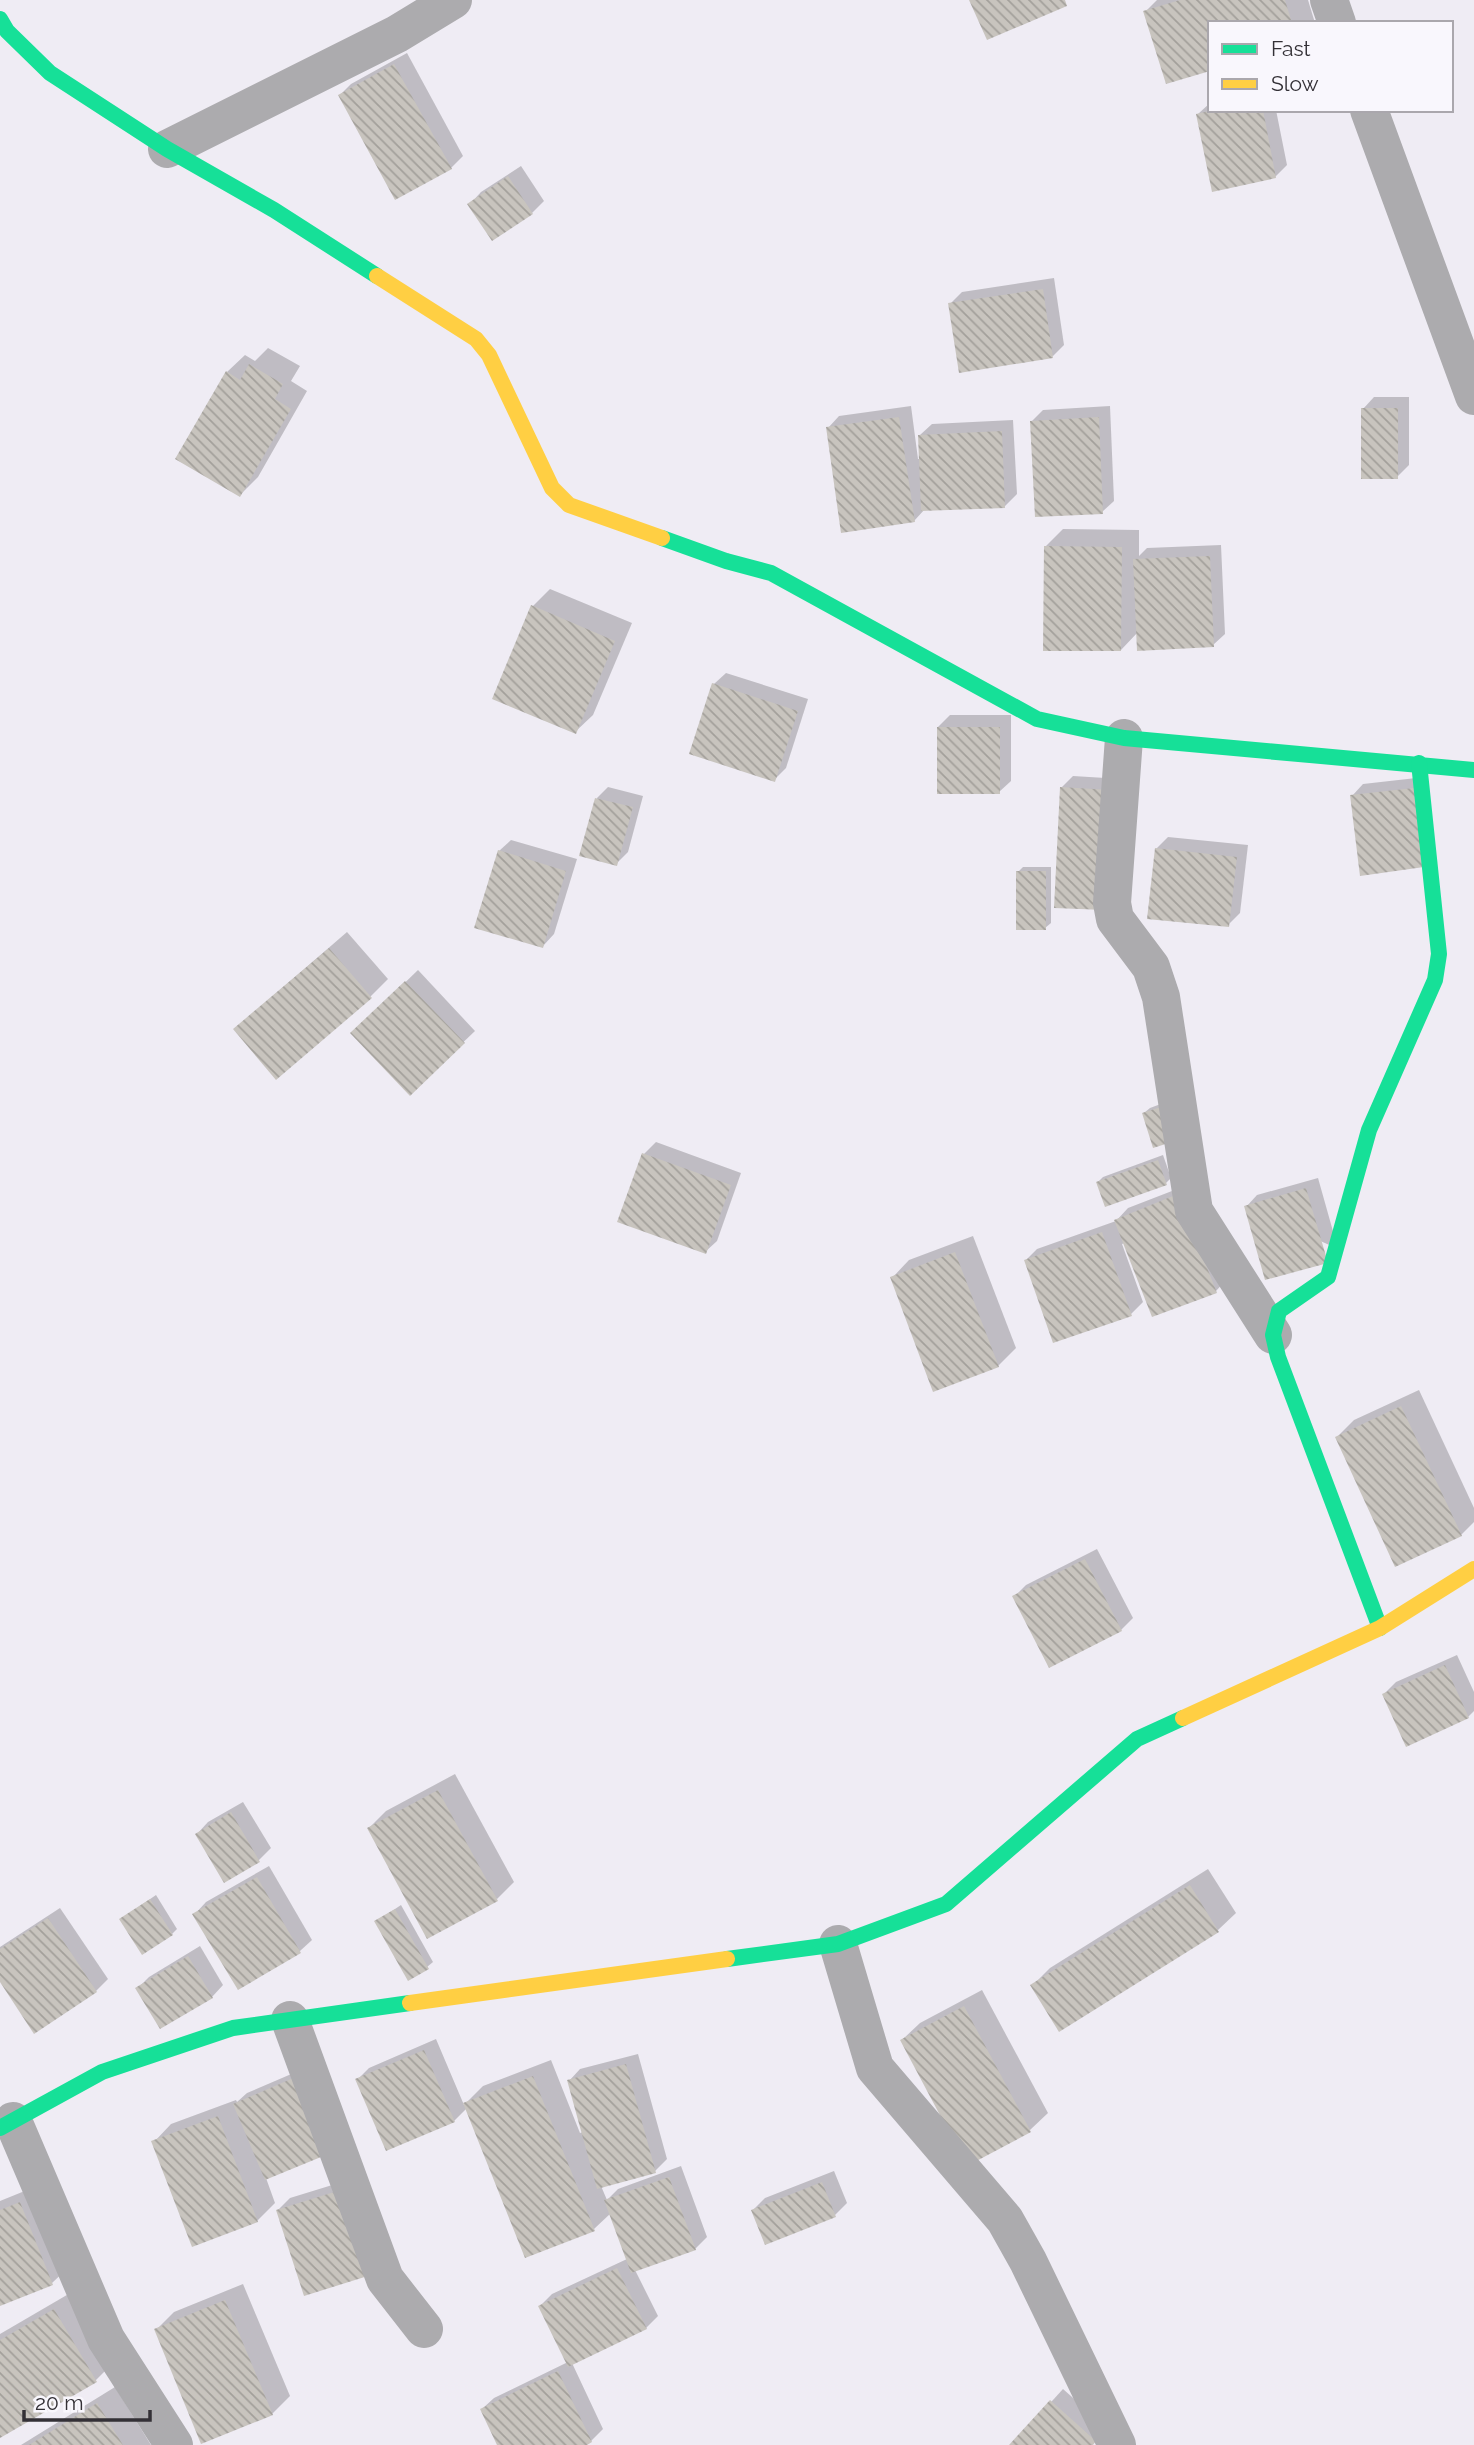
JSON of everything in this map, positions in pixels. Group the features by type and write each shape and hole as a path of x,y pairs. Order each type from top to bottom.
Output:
{"street":[{"path":"167,149 397,34 453,0"},
{"path":"1329,0 1336,21"},
{"path":"0,19 7,31 50,73 167,149 274,210 476,339 489,355 552,488 569,505 726,561 771,573 1037,719 1124,738 1474,770"},
{"path":"1370,112 1474,396"},
{"path":"1124,738 1112,903 1115,919 1151,967 1161,997 1194,1211 1273,1335 1278,1357 1380,1628"},
{"path":"1273,1335 1279,1311 1328,1277 1369,1130 1434,980 1439,954 1419,763"},
{"path":"173,2445 106,2339 6,2124 102,2072 233,2028 838,1944 946,1904 1137,1739 1380,1628 1474,1569"},
{"path":"838,1944 875,2068 1005,2220 1028,2260 1117,2445"},
{"path":"290,2020 386,2279 424,2329"}],"building":[{"path":"969,0 1065,0 1067,6 987,40"},
{"path":"1180,0 1285,0 1291,21 1208,21 1208,72 1166,84 1143,11"},
{"path":"394,64 452,169 395,200 338,95"},
{"path":"1208,111 1263,112 1276,178 1212,192 1196,114"},
{"path":"508,176 533,214 492,241 467,204"},
{"path":"1043,289 1053,358 959,373 948,303"},
{"path":"249,364 283,384 275,399 291,409 240,497 175,459 226,371 240,380"},
{"path":"1361,408 1398,408 1398,479 1361,479"},
{"path":"899,417 915,522 841,533 826,427"},
{"path":"1099,417 1103,514 1035,517 1030,421"},
{"path":"1002,431 1005,508 921,511 918,435"},
{"path":"1044,546 1122,547 1121,651 1043,651"},
{"path":"1210,556 1214,647 1137,651 1133,559"},
{"path":"531,605 615,641 576,734 492,699"},
{"path":"712,683 798,711 775,782 689,754"},
{"path":"937,727 1000,727 1000,794 937,794"},
{"path":"1060,787 1111,790 1105,910 1054,908"},
{"path":"1414,788 1424,867 1360,876 1350,795"},
{"path":"595,798 633,807 617,866 579,856"},
{"path":"1155,848 1237,857 1229,927 1147,919"},
{"path":"498,850 566,871 543,948 474,928"},
{"path":"1016,871 1046,871 1046,930 1016,930"},
{"path":"329,948 372,998 276,1080 233,1029"},
{"path":"405,981 465,1043 410,1096 350,1033"},
{"path":"1161,1107 1172,1142 1153,1148 1142,1113"},
{"path":"642,1153 731,1185 706,1254 617,1222"},
{"path":"1158,1160 1167,1185 1105,1207 1096,1182"},
{"path":"1306,1188 1328,1263 1265,1280 1244,1206"},
{"path":"1178,1194 1217,1293 1152,1317 1114,1220"},
{"path":"1102,1232 1132,1316 1053,1343 1024,1260"},
{"path":"955,1252 999,1367 933,1392 890,1277"},
{"path":"1401,1406 1462,1536 1395,1567 1335,1437"},
{"path":"1085,1559 1122,1631 1049,1668 1012,1596"},
{"path":"1445,1665 1469,1718 1406,1747 1382,1694"},
{"path":"438,1790 498,1901 427,1939 367,1828"},
{"path":"231,1812 260,1862 224,1883 195,1834"},
{"path":"257,1877 301,1953 238,1990 192,1914"},
{"path":"1190,1885 1219,1932 1059,2032 1030,1985"},
{"path":"150,1899 173,1935 142,1955 119,1919"},
{"path":"395,1909 429,1969 408,1981 374,1921"},
{"path":"48,1918 97,1992 34,2034 0,1982 0,1949"},
{"path":"188,1956 213,1998 160,2029 135,1988"},
{"path":"964,2006 1031,2132 967,2166 900,2040"},
{"path":"424,2050 455,2122 386,2151 355,2079"},
{"path":"626,2064 656,2173 597,2189 567,2080"},
{"path":"305,2073 338,2150 265,2180 233,2104"},
{"path":"533,2076 595,2231 525,2258 463,2103"},
{"path":"218,2116 258,2222 192,2247 151,2141"},
{"path":"669,2177 696,2250 631,2273 604,2200"},
{"path":"822,2182 836,2217 765,2245 751,2210"},
{"path":"344,2189 371,2275 304,2296 276,2210"},
{"path":"20,2202 53,2285 0,2306 0,2210"},
{"path":"617,2268 647,2329 568,2367 538,2306"},
{"path":"225,2300 273,2415 201,2444 154,2329"},
{"path":"54,2309 97,2382 0,2438 0,2340"},
{"path":"558,2371 592,2442 587,2445 497,2445 480,2409"},
{"path":"1050,2400 1096,2441 1093,2445 1009,2445"},
{"path":"97,2403 123,2445 29,2445"}],"traffic: fast":[{"path":"0,19 7,31 50,73 167,149 274,210 377,276"},
{"path":"662,538 726,561 771,573 1037,719 1124,738 1474,770"},
{"path":"1380,1628 1278,1357 1273,1335 1279,1311 1328,1277 1369,1130 1435,980 1439,954 1419,763"},
{"path":"727,1959 838,1944 946,1904 1137,1739 1183,1718"},
{"path":"0,2128 102,2072 233,2028 410,2003"}],"traffic: slow":[{"path":"377,276 476,339 489,355 552,488 569,505 662,538"},
{"path":"1183,1718 1380,1628 1474,1569"},
{"path":"410,2003 727,1959"}]}
